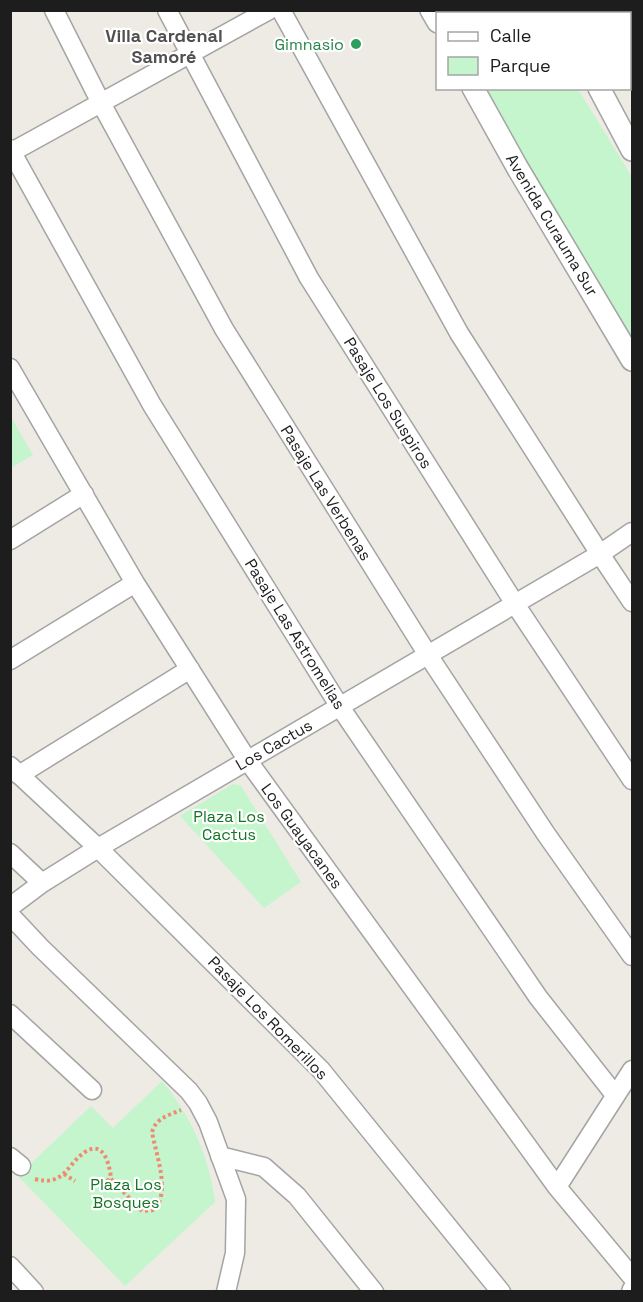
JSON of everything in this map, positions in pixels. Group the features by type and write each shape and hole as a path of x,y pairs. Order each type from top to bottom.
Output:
{"street":[{"name":"Pasaje Las Verbenas","path":"54,10 101,103 224,329 428,655 546,834 633,956"},
{"name":"Pasaje Los Suspiros","path":"167,10 309,278 515,604 633,780"},
{"path":"11,152 269,10"},
{"path":"281,10 459,333 633,602"},
{"name":"Avenida Curauma Sur","path":"474,90 517,167 633,360"},
{"path":"600,90 633,150"},
{"name":"Pasaje Las Astromelias","path":"11,152 152,405 340,707 538,996 615,1095"},
{"name":"Los Guayacanes","path":"10,368 135,583 248,761 556,1187 633,1276"},
{"path":"10,540 84,494"},
{"name":"Los Cactus","path":"10,907 42,883 98,848 600,554 633,532"},
{"path":"10,660 135,583"},
{"path":"15,771 189,669"},
{"name":"Pasaje Los Romerillos","path":"15,771 98,848 321,1070 492,1287"},
{"path":"10,853 42,883"},
{"path":"10,915 189,1091 198,1103 208,1122 236,1199 235,1253 226,1292"},
{"path":"10,1014 92,1090"},
{"path":"556,1187 633,1070"},
{"path":"220,1156 264,1167 297,1196 368,1289"},
{"path":"10,1266 34,1292"}],"path":[{"path":"16,1162 35,1180 48,1181 64,1174 80,1156 91,1149 101,1151 110,1164 111,1179 142,1211 154,1210 161,1200 163,1189 152,1132 154,1127 160,1120 198,1103"},
{"path":"64,1174 75,1181"},
{"path":"101,1183 111,1179"}],"green space":[{"path":"536,10 537,12 446,12"},
{"path":"488,90 579,90 632,177 632,337 515,141"},
{"path":"10,415 33,455 11,468 10,468"},
{"name":"Plaza Los Cactus","path":"233,784 241,786 301,882 264,908 180,816"},
{"name":"Plaza Los Bosques","path":"162,1081 190,1122 197,1137 209,1169 215,1202 125,1286 18,1176 91,1106 113,1128"}],"place":[{"name":"Gimnasio","path":"356,44"}],"district":[{"name":"Villa Cardenal Samoré","path":"164,45"}]}
